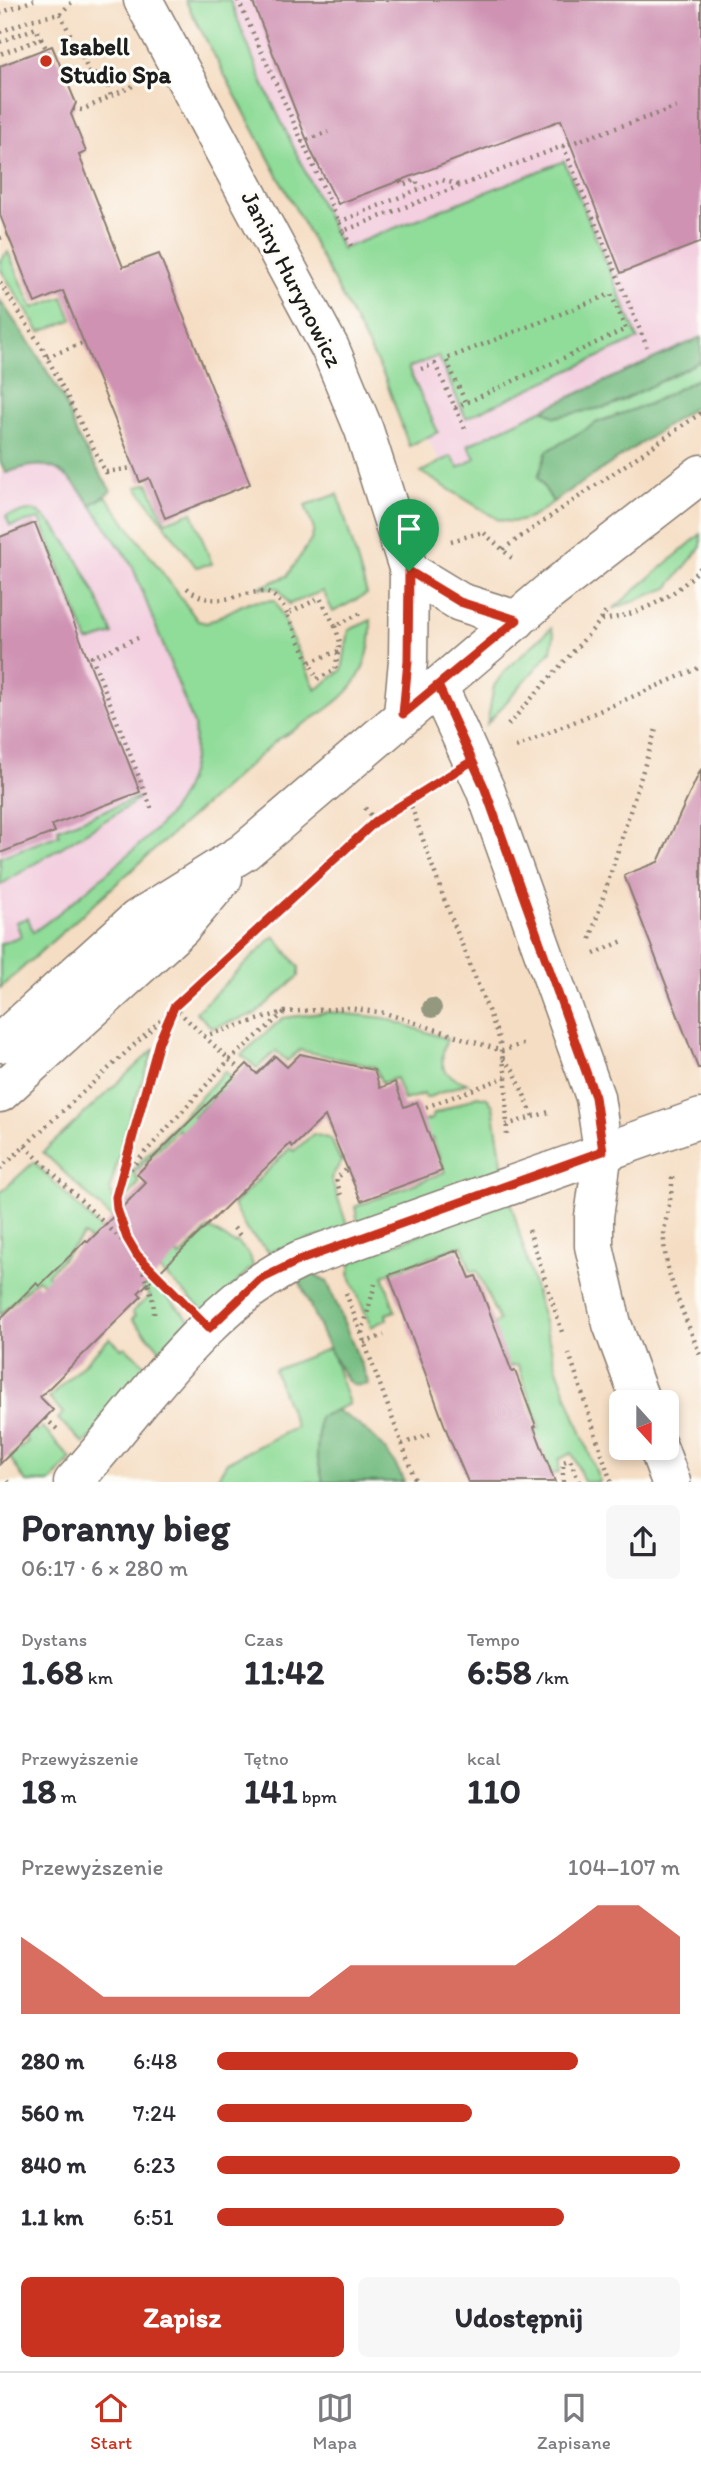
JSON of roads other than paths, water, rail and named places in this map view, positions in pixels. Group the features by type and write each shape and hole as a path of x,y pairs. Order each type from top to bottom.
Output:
{"street":[{"name":"Janiny Hurynowicz","path":"143,0 330,348 367,440 409,571 408,661 403,714"},
{"path":"0,1043 137,919 244,852 438,685 701,474"},
{"path":"409,571 460,602 517,620"},
{"path":"438,685 480,754 485,789 595,1097 603,1151 594,1217 594,1246 612,1324 637,1390"},
{"path":"0,1093 181,928 244,852"},
{"path":"73,1482 209,1328 259,1280 330,1250 701,1118"},
{"path":"663,1460 671,1482"}],"place":[{"name":"Isabell Studio Spa","path":"46,61"}]}
